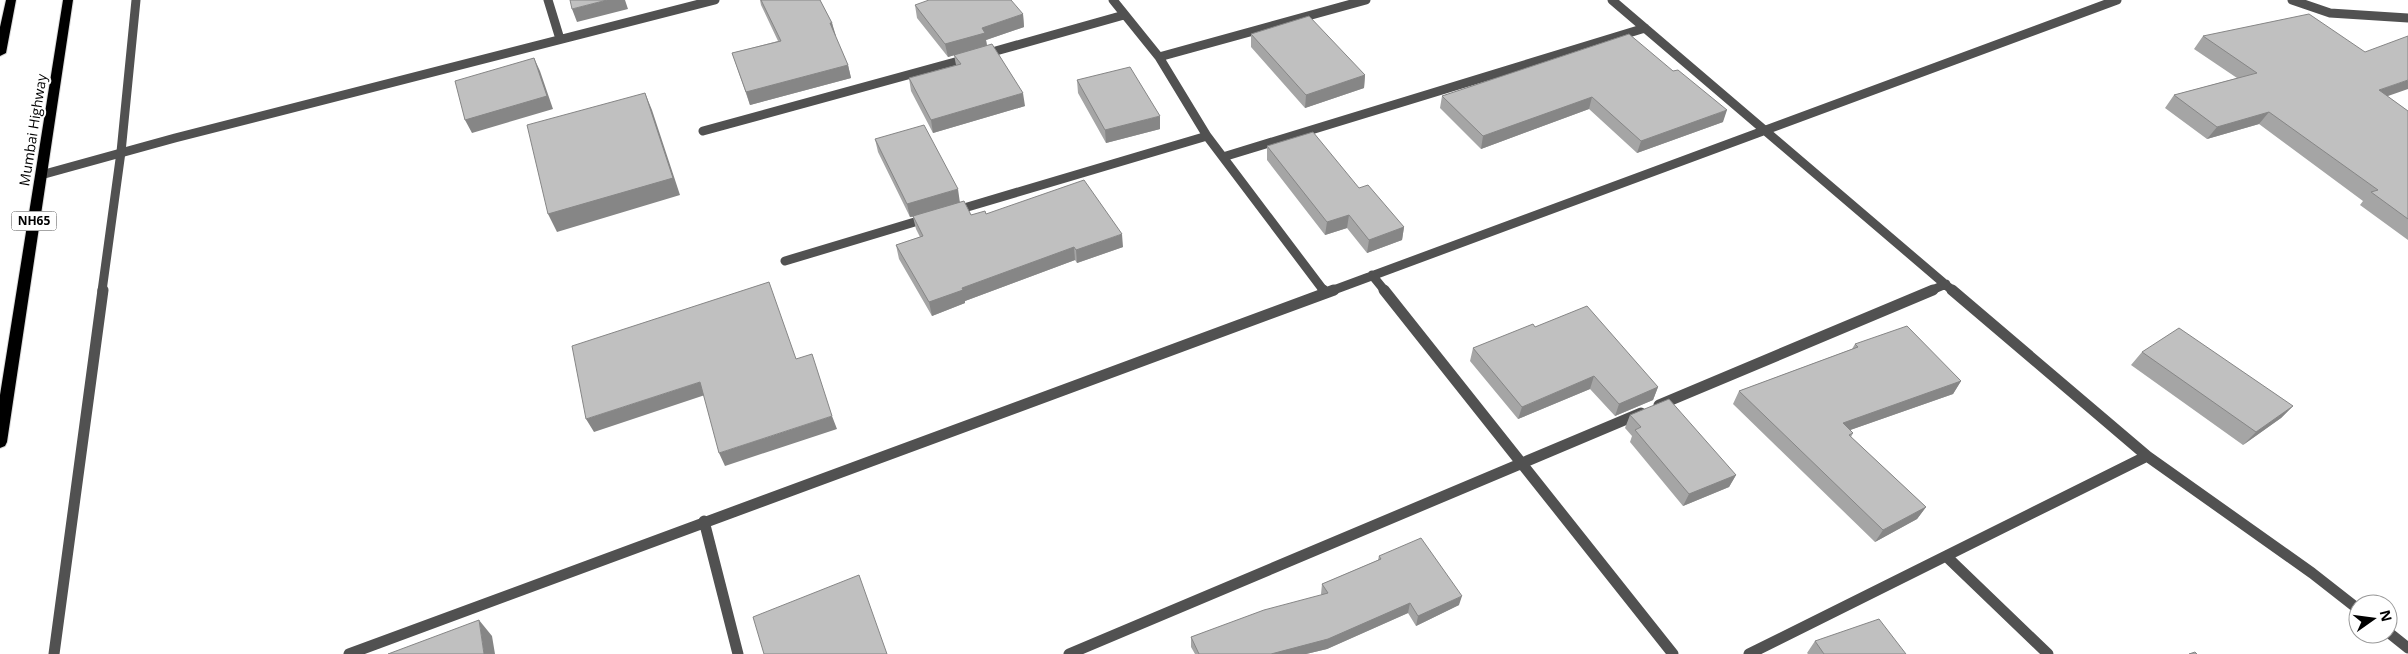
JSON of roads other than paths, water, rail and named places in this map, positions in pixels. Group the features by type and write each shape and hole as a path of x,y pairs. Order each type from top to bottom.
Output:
{"highway":[{"path":"0,53 11,0"},
{"name":"Mumbai Highway","path":"0,442 68,0"}],"street":[{"path":"54,654 121,152 136,0"},
{"path":"548,0 560,39"},
{"path":"41,175 121,152 716,0"},
{"path":"1112,0 1159,57 1207,136 1325,292"},
{"path":"1159,57 1366,0"},
{"path":"1612,0 2147,456 2312,573 2348,601"},
{"path":"349,654 704,521 2117,0"},
{"path":"2292,0 2330,13 2408,18"},
{"path":"980,55 1124,15"},
{"path":"1222,157 1645,28"},
{"path":"702,131 970,58"},
{"path":"785,261 1207,136"},
{"path":"1372,275 1673,654"},
{"path":"1069,654 1946,284"},
{"path":"1749,654 2147,456"},
{"path":"704,521 738,654"},
{"path":"1946,556 2048,654"},
{"path":"2398,640 2408,648"}]}
